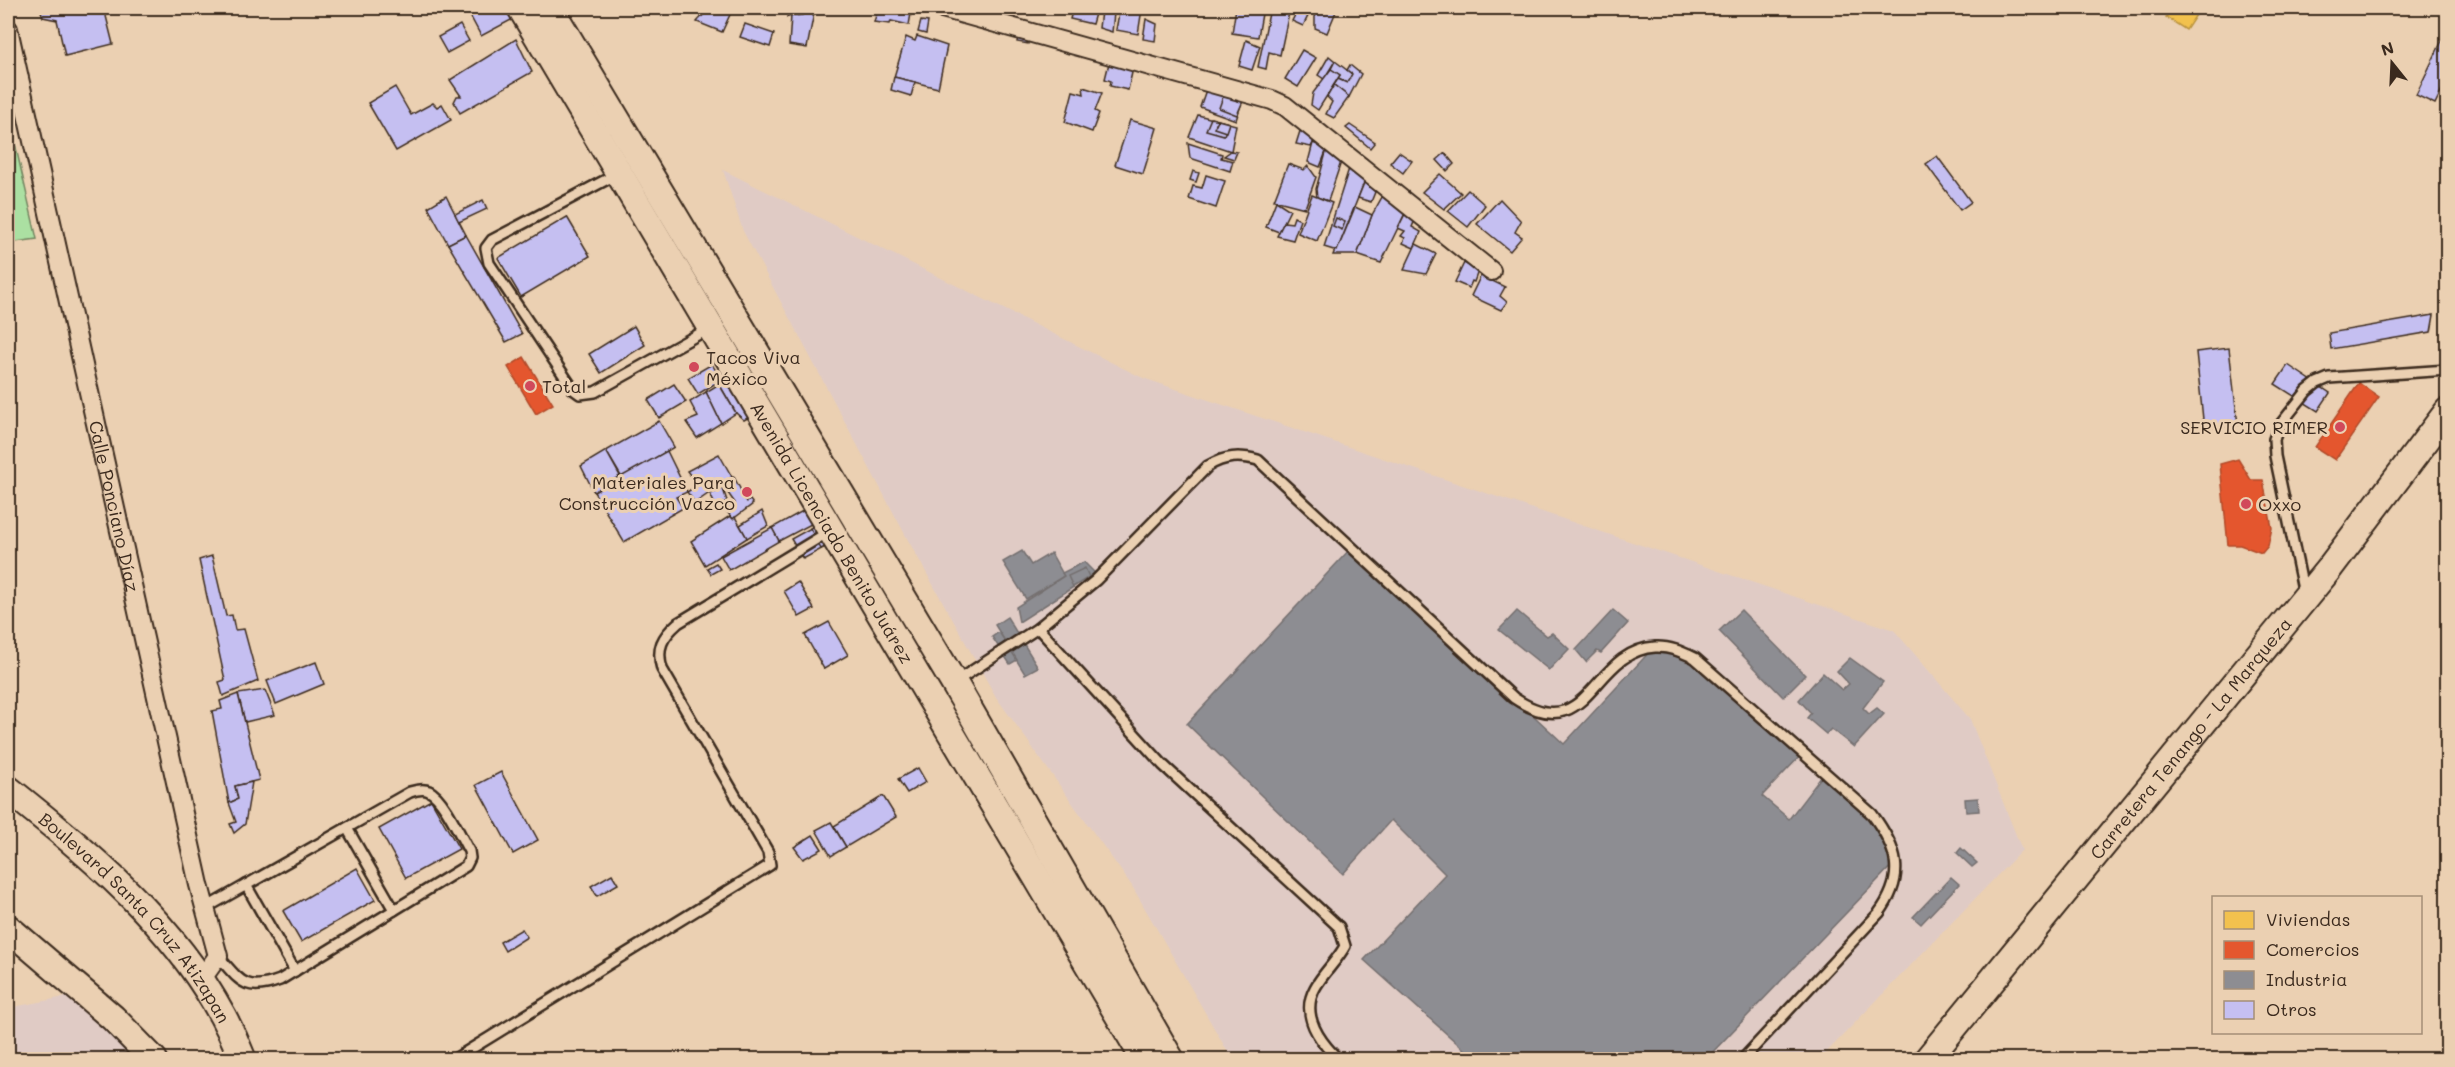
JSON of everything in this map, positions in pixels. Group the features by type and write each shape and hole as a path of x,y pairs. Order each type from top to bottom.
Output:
{"main road":[{"name":"Avenida Licenciado Benito Juárez","path":"521,8 631,167"},
{"name":"Avenida Licenciado Benito Juárez","path":"550,8 631,167 942,689 1171,1059"},
{"name":"Avenida Licenciado Benito Juárez","path":"722,321 830,531 942,689 1145,1059"},
{"name":"Carretera Tenango - La Marqueza","path":"1927,1059 2305,598 2448,411"},
{"name":"Boulevard Santa Cruz Atizapan","path":"8,789 65,835 137,901 174,942 223,1015 243,1059"},
{"path":"8,927 105,1011 154,1059"}],"street":[{"path":"942,8 1272,100 1285,106 1491,271"},
{"name":"Calle Ponciano Díaz","path":"8,29 204,909 218,956"},
{"path":"201,980 218,956"}],"lane":[{"path":"631,167 492,240 486,248 489,263 573,389 580,394 595,392 722,321"},
{"path":"2305,598 2275,456 2274,439 2280,425 2307,391 2329,378 2448,370"},
{"path":"942,689 1038,628 1118,559 1208,466 1222,458 1242,456 1258,460 1514,698 1532,710 1550,714 1566,712 1632,654 1654,647 1675,649 1695,658 1872,814 1887,837 1896,861 1896,882 1890,898 1879,913 1742,1059"},
{"path":"453,1059 770,865 768,852 662,669 659,657 660,644 666,634 678,623 830,531"},
{"path":"1038,628 1163,765 1339,927 1345,946 1315,988 1310,1000 1310,1017 1316,1033 1328,1050 1339,1059"},
{"path":"204,909 410,792 428,790 437,797 469,851 470,858 466,866 280,980 254,987 239,980 218,956"},
{"path":"346,828 394,910"},
{"path":"246,885 295,971"}],"shaded area":[{"path":"723,170 1143,378 1894,630 1970,719 2022,850 1820,1059 1232,1059 1132,886 996,697 908,540 743,231"},
{"path":"75,995 145,1060 8,1060 8,1008"}],"green space":[{"path":"8,113 37,239 8,243"}],"building: Viviendas":[{"path":"2172,8 2191,8 2198,12 2186,30 2166,17"}],"building: Comercios":[{"name":"Total","path":"524,357 553,404 536,414 508,367"},
{"path":"2359,383 2379,397 2335,460 2315,447"},
{"name":"Oxxo","path":"2238,459 2251,480 2263,480 2272,528 2268,546 2262,553 2240,545 2228,545 2220,464"}],"building: Industria":[{"path":"1352,547 1564,744 1654,647 1695,658 1803,753 1762,796 1789,819 1825,772 1872,814 1896,861 1705,1060 1476,1060 1364,960 1445,874 1391,820 1343,874 1187,724"},
{"path":"1022,551 1031,565 1051,553 1064,576 1026,599 1003,562"},
{"path":"1084,562 1095,573 1019,622 1016,607 1064,576 1062,573"},
{"path":"1085,568 1089,577 1073,587 1068,576"},
{"path":"1613,610 1628,623 1601,653 1597,651 1586,662 1576,650"},
{"path":"1741,610 1805,675 1783,697 1719,631"},
{"path":"1517,611 1547,636 1552,633 1569,649 1549,670 1499,630"},
{"path":"1007,617 1038,667 1025,674 995,625"},
{"path":"999,632 1017,660 1010,664 992,637"},
{"path":"1850,658 1883,682 1863,708 1869,714 1877,708 1884,714 1854,747 1831,729 1826,734 1807,718 1811,713 1799,700 1823,673 1842,690 1849,684 1837,671"},
{"path":"1978,798 1979,811 1966,812 1965,799"},
{"path":"1961,848 1977,863 1972,867 1957,853"},
{"path":"1951,877 1959,884 1921,924 1913,917"}],"building: Otros":[{"path":"40,8 104,8 113,44 65,56 57,20 43,17"},
{"path":"466,8 507,8 513,19 481,36"},
{"path":"687,8 733,8 722,32 697,22 705,13"},
{"path":"789,8 797,8 797,16 787,17"},
{"path":"804,8 815,8 807,48 789,45 791,16 803,15"},
{"path":"878,8 912,8 909,25 891,21 890,24 874,22"},
{"path":"1073,8 1096,10 1092,24 1070,19"},
{"path":"1120,8 1142,9 1138,34 1116,30"},
{"path":"1236,8 1263,8 1258,37 1232,33"},
{"path":"1270,8 1290,8 1280,55 1269,52 1266,69 1258,67"},
{"path":"1320,8 1337,9 1327,33 1315,28 1315,17"},
{"path":"1101,11 1114,13 1112,32 1099,28"},
{"path":"1297,11 1308,16 1303,26 1292,21"},
{"path":"1146,19 1157,24 1155,41 1143,39"},
{"path":"921,21 928,22 926,34 918,32"},
{"path":"745,24 774,34 770,47 740,37"},
{"path":"460,25 469,41 447,53 438,37"},
{"path":"2448,28 2448,77 2435,104 2416,95"},
{"path":"1018,35 1029,38 1028,44 1017,42"},
{"path":"917,36 947,46 938,88 894,77 906,37 915,41"},
{"path":"516,39 532,72 460,113 454,102 457,96 461,96 450,80"},
{"path":"1246,40 1260,46 1252,70 1239,66"},
{"path":"1302,50 1316,58 1298,87 1285,79"},
{"path":"1329,56 1335,61 1324,79 1318,75"},
{"path":"1110,59 1134,64 1128,90 1110,86 1111,81 1105,79"},
{"path":"1335,61 1352,74 1347,83 1338,79 1340,75 1331,69"},
{"path":"1350,65 1361,74 1349,97 1334,85 1338,79 1347,83 1352,74 1347,70"},
{"path":"1331,69 1340,75 1318,110 1311,105 1313,93"},
{"path":"894,77 915,82 911,96 891,90"},
{"path":"1208,84 1244,96 1236,120 1200,107"},
{"path":"1334,85 1349,97 1334,118 1326,114 1332,102 1327,97"},
{"path":"395,87 411,115 433,103 437,107 442,104 451,120 396,151 368,103"},
{"path":"1083,87 1102,93 1095,111 1099,113 1092,132 1065,122 1073,91 1084,94"},
{"path":"1224,94 1243,101 1237,115 1219,108"},
{"path":"1198,115 1236,125 1231,151 1189,137"},
{"path":"1211,118 1229,123 1224,135 1206,130"},
{"path":"1130,120 1157,128 1143,174 1115,165"},
{"path":"1218,120 1229,123 1226,132 1214,128"},
{"path":"1350,125 1375,142 1370,148 1346,128"},
{"path":"1301,128 1315,139 1311,147 1296,144"},
{"path":"1188,143 1222,154 1221,158 1233,161 1230,171 1190,158"},
{"path":"1313,143 1327,149 1320,167 1308,162"},
{"path":"1327,149 1341,162 1328,201 1317,197 1316,189"},
{"path":"1231,151 1237,152 1234,159 1224,156"},
{"path":"1399,152 1412,161 1403,173 1390,163"},
{"path":"1445,153 1454,164 1447,171 1437,160"},
{"path":"1937,156 1971,202 1960,210 1926,164"},
{"path":"1351,162 1367,175 1337,251 1324,247"},
{"path":"1288,164 1304,170 1308,166 1316,177 1305,208 1274,200"},
{"path":"1193,171 1199,173 1196,182 1190,180"},
{"path":"1440,174 1461,193 1444,209 1422,192"},
{"path":"1206,175 1225,181 1216,208 1189,199 1193,186 1202,188"},
{"path":"1364,183 1375,192 1371,202 1358,198"},
{"path":"1386,190 1407,209 1381,263 1357,255 1372,215"},
{"path":"1468,190 1485,205 1468,227 1448,211"},
{"path":"1312,195 1332,203 1317,241 1298,233"},
{"path":"446,196 466,235 448,244 428,207"},
{"path":"1500,199 1521,221 1515,232 1522,237 1510,251 1477,224"},
{"path":"483,200 487,209 459,222 455,214"},
{"path":"1276,201 1290,210 1279,232 1266,227"},
{"path":"1355,207 1372,215 1357,255 1333,255 1335,250 1337,251"},
{"path":"1405,214 1415,220 1412,227 1421,232 1414,248 1403,243 1405,238 1401,236 1405,231 1398,228"},
{"path":"567,217 590,256 521,297 498,258"},
{"path":"1294,217 1300,220 1293,240 1277,236 1284,222 1292,223"},
{"path":"1336,218 1345,222 1342,230 1333,226"},
{"path":"466,235 522,334 506,342 448,244"},
{"path":"1416,244 1436,254 1426,274 1404,270"},
{"path":"1464,263 1478,271 1469,288 1455,282"},
{"path":"1483,271 1486,278 1505,287 1500,296 1507,302 1501,310 1471,296"},
{"path":"2434,315 2431,332 2331,349 2329,333"},
{"path":"634,326 645,345 601,373 589,354"},
{"path":"2229,348 2238,425 2204,429 2196,352"},
{"path":"712,364 721,380 698,394 688,378"},
{"path":"2288,365 2330,393 2318,411 2275,384"},
{"path":"731,376 753,415 744,420 736,413 719,384"},
{"path":"674,384 686,402 659,418 648,400"},
{"path":"719,384 736,413 721,423 706,392"},
{"path":"706,392 721,423 697,438 686,422 698,417 690,402"},
{"path":"659,421 674,447 622,478 606,451"},
{"path":"606,451 620,476 594,492 581,466"},
{"path":"667,451 687,492 676,497 683,508 624,542 594,492"},
{"path":"719,454 732,477 695,503 687,492 698,485 687,471"},
{"path":"734,477 747,502 750,500 753,504 733,519 724,508 735,503 723,486"},
{"path":"723,489 727,501 716,507 710,494"},
{"path":"808,508 815,522 779,541 772,528"},
{"path":"762,511 768,526 747,538 740,525"},
{"path":"730,516 733,519 735,517 747,538 705,565 691,541"},
{"path":"818,524 829,545 803,559 791,539"},
{"path":"818,524 829,545 821,549 810,528"},
{"path":"772,528 779,541 729,570 721,556"},
{"path":"212,556 226,616 232,615 235,630 244,629 258,681 223,696 219,682 225,680 199,560"},
{"path":"716,563 720,569 711,574 707,568"},
{"path":"798,582 814,609 799,617 784,591"},
{"path":"829,622 848,655 824,669 805,635"},
{"path":"316,662 324,684 276,704 267,681"},
{"path":"265,690 275,715 245,722 238,694"},
{"path":"238,694 259,780 235,786 238,799 229,803 212,711 222,709 220,701"},
{"path":"918,768 926,782 907,793 898,779"},
{"path":"501,772 538,840 513,854 476,785"},
{"path":"252,782 245,824 234,833 230,824 236,822 229,803 238,799 235,786"},
{"path":"883,796 896,817 846,847 834,826"},
{"path":"431,800 459,849 406,878 379,829"},
{"path":"831,822 846,847 831,856 816,830"},
{"path":"813,835 822,849 803,859 794,847"},
{"path":"357,868 375,900 301,942 283,911"},
{"path":"612,874 618,884 597,896 591,886"},
{"path":"522,929 527,937 505,951 500,942"}],"place":[{"name":"Tacos Viva México","path":"694,367"},
{"name":"Total","path":"530,386"},
{"name":"SERVICIO RIMER","path":"2340,427"},
{"name":"Materiales Para Construcción Vazco","path":"747,492"},
{"name":"Oxxo","path":"2246,504"}]}
